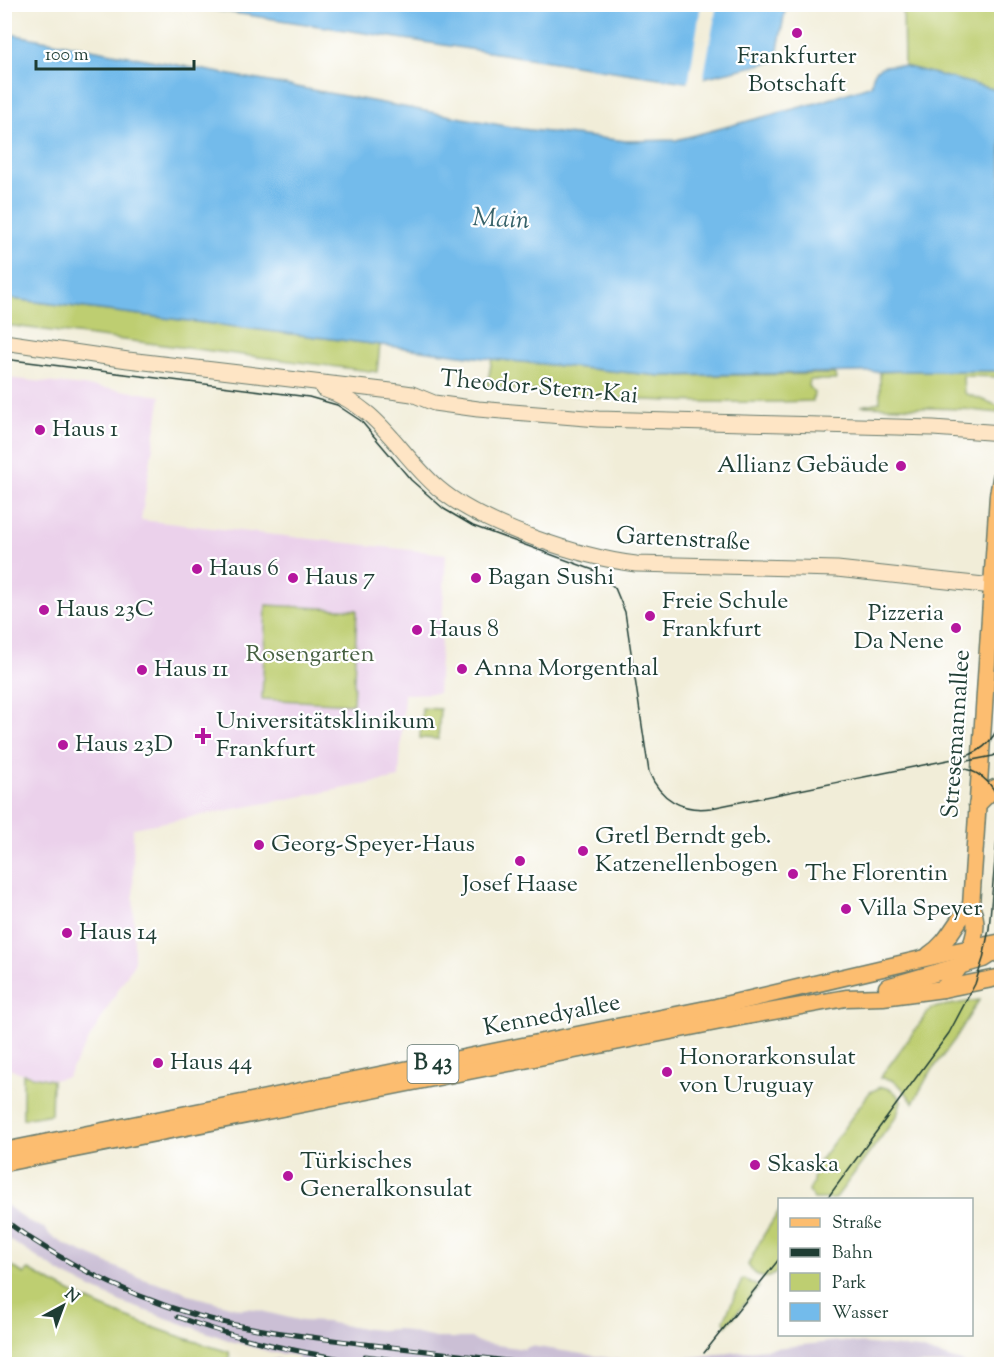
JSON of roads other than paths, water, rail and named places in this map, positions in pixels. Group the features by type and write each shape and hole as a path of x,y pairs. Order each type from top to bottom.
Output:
{"main road":[{"name":"Theodor-Stern-Kai","path":"4,342 309,383 326,382 391,391 478,409 597,419 933,428 1002,433"},
{"name":"Gartenstraße","path":"309,383 346,397 378,421 430,480 469,509 538,538 605,559 636,564 837,569 996,586"},
{"path":"378,421 373,408 381,397 422,399"},
{"name":"Stresemannallee","path":"943,989 960,967 969,948 976,921 971,906 977,805 996,586 998,495 1002,473"},
{"path":"977,805 993,789 1002,785"},
{"path":"923,959 939,948 971,906"},
{"name":"Kennedyallee","path":"4,1151 716,1007 1002,942"},
{"name":"B 43","path":"846,998 960,967 989,957 1002,947"},
{"path":"999,978 1002,962"},
{"name":"Kennedyallee","path":"4,1163 712,1022 846,998 883,997 943,989 999,978"}],"water":[{"path":"182,5 786,5 776,61 685,82"},
{"name":"Main","path":"5,33 522,129 626,141 676,140 820,102 872,85 872,78 877,69 892,65 904,66 1001,91 1001,371 661,376 492,359 5,298"}],"tram line":[{"path":"4,359 309,397 337,405 361,421 411,480 444,509 473,526 596,571 615,588 625,612 649,772 659,790 673,802 691,808 711,808 963,757 978,751 989,741 994,735 1002,713"},
{"path":"827,1198 949,1033 975,984 989,929 1001,792 1000,745"},
{"path":"967,761 993,756 1002,751"},
{"path":"955,767 970,770 983,777 993,788 999,802"},
{"path":"704,1353 778,1260"}],"railway":[{"path":"4,1220 55,1254 110,1283 196,1315 243,1327 295,1335 532,1364"},
{"path":"178,1317 275,1346 375,1364"},
{"path":"365,1356 427,1364"}],"place":[{"name":"Frankfurter Botschaft","path":"797,33"},
{"name":"Haus 1","path":"40,430"},
{"name":"Allianz Gebäude","path":"901,466"},
{"name":"Haus 6","path":"197,569"},
{"name":"Haus 7","path":"293,578"},
{"name":"Bagan Sushi","path":"476,578"},
{"name":"Haus 23C","path":"44,610"},
{"name":"Freie Schule Frankfurt","path":"650,616"},
{"name":"Pizzeria Da Nene","path":"956,628"},
{"name":"Haus 8","path":"417,630"},
{"name":"Anna Morgenthal","path":"462,669"},
{"name":"Haus 11","path":"142,670"},
{"name":"Universitätsklinikum Frankfurt","path":"203,736"},
{"name":"Haus 23D","path":"63,745"},
{"name":"Georg-Speyer-Haus","path":"259,845"},
{"name":"Gretl Berndt geb. Katzenellenbogen","path":"583,851"},
{"name":"Josef Haase","path":"520,861"},
{"name":"The Florentin","path":"793,874"},
{"name":"Villa Speyer","path":"846,909"},
{"name":"Haus 14","path":"67,933"},
{"name":"Haus 44","path":"158,1063"},
{"name":"Honorarkonsulat von Uruguay","path":"667,1072"},
{"name":"Skaska","path":"755,1165"},
{"name":"Türkisches Generalkonsulat","path":"288,1176"}],"park label":[{"name":"Rosengarten","path":"310,655"}]}
